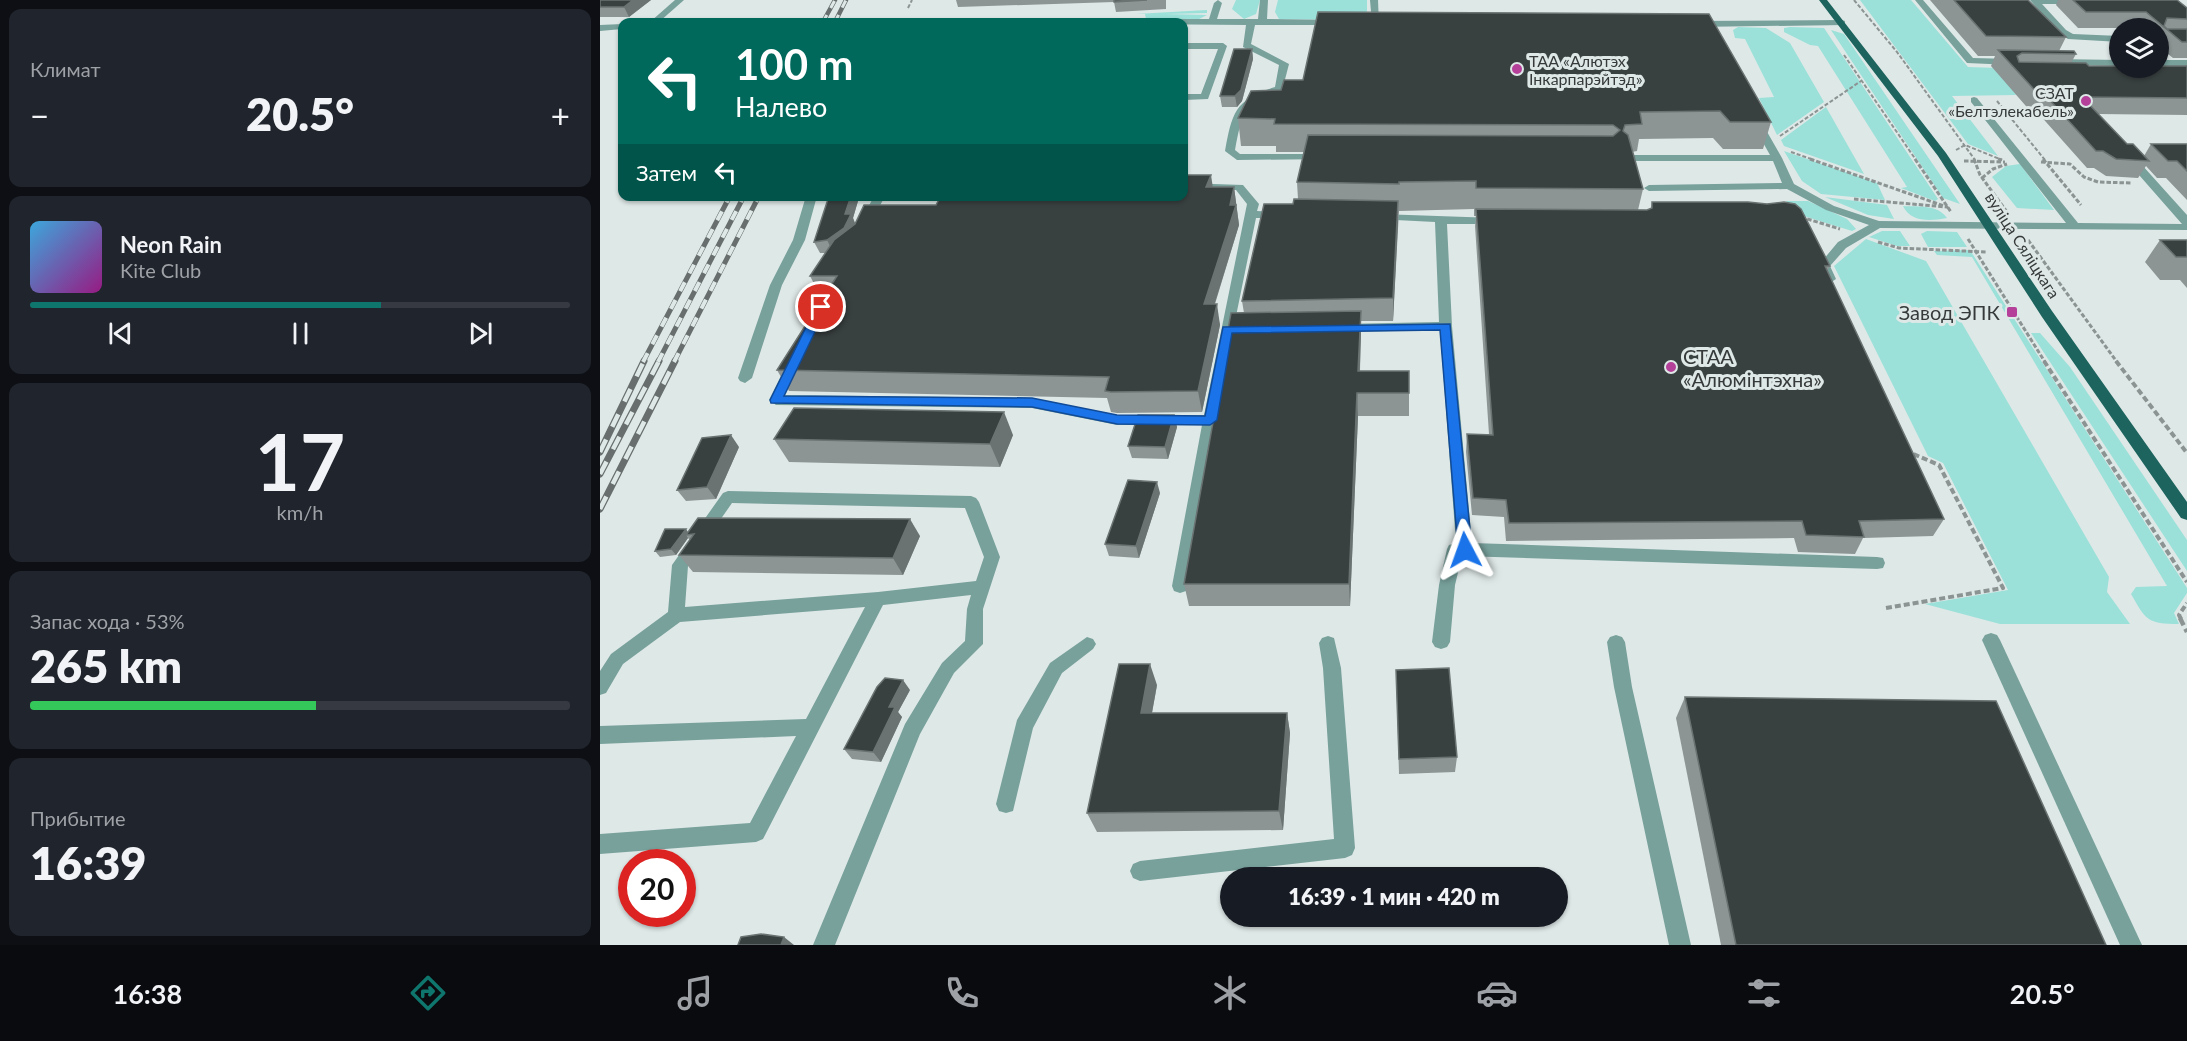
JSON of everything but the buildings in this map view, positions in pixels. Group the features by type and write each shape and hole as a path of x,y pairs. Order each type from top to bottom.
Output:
{"main road":[{"name":"вуліца Сяліцкага","path":"1823,0 1942,155 2047,314 2187,514"}],"lane":[{"path":"659,18 680,0"},
{"path":"1264,0 1246,45 1284,64 1280,89 1253,96 1237,114 1230,151 1237,157 1338,157"},
{"path":"1374,0 1376,22"},
{"path":"1919,0 1970,62 2028,62"},
{"path":"2034,0 2083,1"},
{"path":"2034,0 2063,32 2072,36 2109,38"},
{"path":"1212,22 1218,3"},
{"path":"1188,22 1342,22"},
{"path":"1365,22 1388,23"},
{"path":"1683,24 1720,28 1842,23"},
{"path":"600,28 618,27"},
{"path":"1188,46 1223,46 1205,97 1188,97"},
{"path":"2039,62 2109,63"},
{"path":"2169,63 2187,63"},
{"path":"1974,100 2075,227"},
{"path":"1753,116 1777,158 1789,186"},
{"path":"2124,152 2187,222"},
{"path":"1625,158 1777,158"},
{"path":"1180,586 1227,330 1253,204 1239,187 1188,186"},
{"path":"1649,188 1789,186 1830,207 1878,224 2187,227"},
{"path":"745,378 776,285 799,240 811,201"},
{"path":"861,234 878,201"},
{"path":"1251,214 1298,215"},
{"path":"1370,217 1441,219 1441,221 1512,221"},
{"path":"1441,221 1446,326 1465,550"},
{"path":"1834,288 1824,266 1831,255 1842,245 1878,224"},
{"path":"811,328 821,307 811,299 835,259"},
{"path":"1331,328 1446,326"},
{"path":"1227,330 1262,329"},
{"path":"801,348 776,400 1032,403 1117,420 1210,420"},
{"path":"676,615 680,565 728,497 971,502 992,557 975,609 974,644 948,668 912,730 824,945"},
{"path":"1441,642 1447,585 1455,549 1877,563"},
{"path":"600,687 617,660 676,615 878,599 982,587"},
{"path":"600,844 756,832 878,599"},
{"path":"1991,640 2131,945"},
{"path":"1616,642 1623,687 1680,945"},
{"path":"1140,871 1345,848 1332,668 1328,643"},
{"path":"1006,804 1024,726 1056,668 1087,644"},
{"path":"600,735 811,727"}],"path":[{"path":"1843,53 1960,226 2012,312 2187,582"},
{"path":"1768,144 1861,81"},
{"path":"1996,100 2082,206"},
{"path":"1768,144 1947,207"},
{"path":"1956,150 1965,145 1987,156 2012,162 1964,161"},
{"path":"2047,162 2070,164 2081,177 2093,182 2153,183"},
{"path":"1843,198 1947,207"},
{"path":"1886,608 2003,588 1939,465 1905,451"},
{"path":"2187,603 2179,615 2187,632"}],"shaded area":[{"path":"1236,0 1260,0 1256,14 1244,19 1232,9"},
{"path":"1278,0 1367,0 1367,11 1363,17 1353,20 1279,19 1275,12"},
{"path":"1860,0 1911,0 1968,67 1997,68 2016,95 1952,96 1998,156 1968,144"},
{"path":"1207,10 1207,13 1165,14 1207,15 1199,19 1146,18 1145,14 1136,14"},
{"path":"1738,27 1766,28 1790,43 1824,102 1777,135 1759,98 1774,97 1745,39 1735,38 1733,30"},
{"path":"1784,28 1824,28 1938,199 1935,201 1901,188 1907,187 1818,46 1810,45 1784,32"},
{"path":"1831,30 1844,34 1960,204 1943,198"},
{"path":"1826,107 1864,174 1784,146 1781,140"},
{"path":"1784,151 1877,183 1885,200 1821,194 1802,181"},
{"path":"2020,164 2054,210 2017,208 1992,177 2006,166"},
{"path":"1825,197 1887,205 1894,219 1868,215"},
{"path":"1787,201 1808,201 1847,219 1856,229 1852,231 1778,208"},
{"path":"1903,206 1933,208 1947,218 1922,220 1911,215"},
{"path":"1882,231 1900,231 1910,246 1897,246 1869,237"},
{"path":"1927,231 1957,232 1967,247 1928,247 1921,234"},
{"path":"1866,239 1926,261 2109,577 2107,592 2130,624 2000,624 1925,604 2008,590 1943,463 1928,456 1834,266"},
{"path":"1970,250 2187,588 2187,593 2174,613 2179,624 2154,621 2140,610 2131,594 2136,587 2167,586 1972,257 1937,255 1934,251"},
{"path":"2031,333 2040,333 2070,367 2187,540 2187,571"}],"railway":[{"path":"825,18 835,0"},
{"path":"837,18 846,0"},
{"path":"643,362 727,201"},
{"path":"658,362 741,201"},
{"path":"674,362 756,201"},
{"path":"600,452 644,361"},
{"path":"600,474 659,361"},
{"path":"600,509 675,361"}],"place":[{"name":"ТАА «Алютэх Інкарпарэйтэд»","path":"1517,69"},
{"name":"СЗАТ «Белтэлекабель»","path":"2086,101"},
{"name":"Завод ЭПК","path":"2012,312"},
{"name":"СТАА «Алюмінтэхна»","path":"1671,367"}],"route":[{"path":"821,307 776,400 1032,403 1117,420 1210,420 1227,330 1446,326 1465,550"}]}
